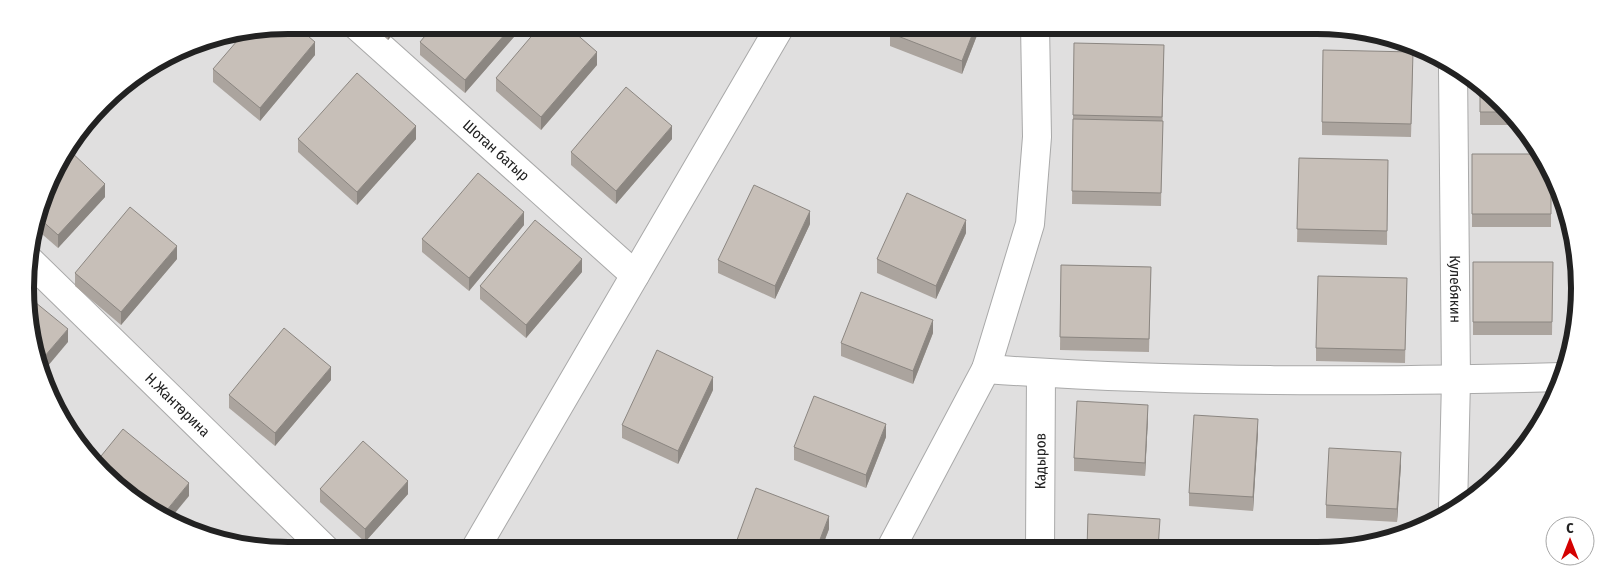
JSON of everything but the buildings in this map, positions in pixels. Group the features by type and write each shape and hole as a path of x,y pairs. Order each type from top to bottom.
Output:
{"street":[{"name":"Шотан батыр","path":"366,34 635,275"},
{"path":"479,542 776,34"},
{"path":"894,542 986,369 1030,224 1037,137 1035,34"},
{"name":"Кулебякин","path":"1453,74 1456,380 1453,502"},
{"name":"Н.Жантөрина","path":"35,266 318,542"},
{"path":"986,369 1169,378 1456,380 1555,377"},
{"name":"Кадыров","path":"1040,542 1042,373"}],"shaded area":[{"path":"271,34 1334,34 1383,42 1429,60 1472,86 1508,120 1537,161 1558,206 1569,255 1571,305 1563,354 1552,385 1537,415 1519,443 1485,479 1444,508 1414,523 1383,534 1350,540 1334,542 271,542 222,534 176,516 133,490 108,468 86,443 60,400 42,354 34,305 34,271 42,222 53,191 68,161 86,133 108,108 133,86 161,68 191,53 222,42"}]}
